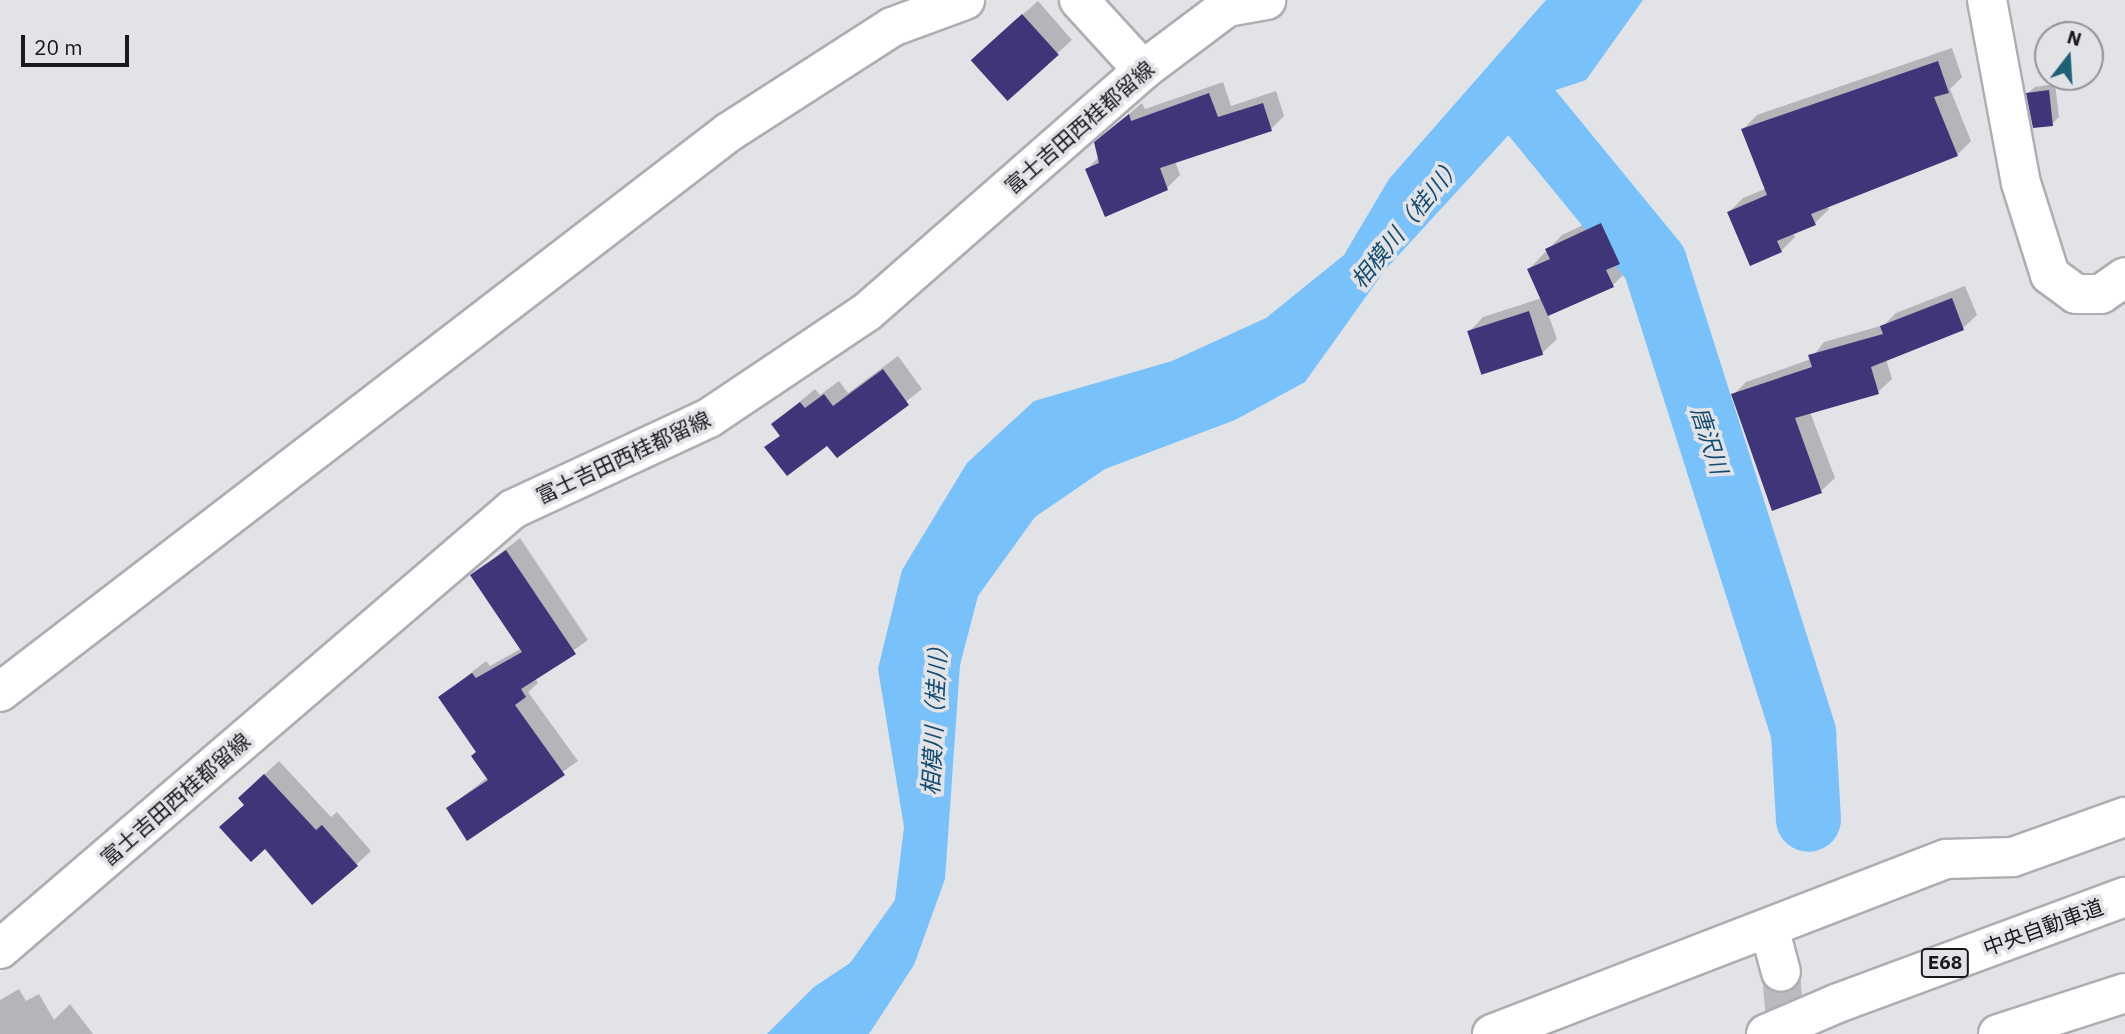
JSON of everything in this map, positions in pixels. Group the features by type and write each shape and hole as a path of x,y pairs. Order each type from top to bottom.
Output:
{"main road":[{"path":"0,692 729,132 892,27 965,0"},
{"path":"1079,0 1143,70"},
{"name":"富士吉田西桂都留線","path":"0,949 513,509 709,418 867,312 1143,70 1227,7 1266,0"},
{"path":"1987,0 2021,183 2050,275 2076,294 2101,295 2125,277"},
{"path":"1492,1034 1770,931 1946,859 2013,857 2125,817"},
{"name":"中央自動車道","path":"1766,1034 1838,1003 2125,897"},
{"path":"1770,931 1780,972"},
{"path":"1998,1034 2125,993"}],"water":[{"name":"相模川（桂川）","path":"1546,0 1643,0 1586,80 1547,93 1385,270 1305,382 1235,420 1105,469 1035,517 978,596 960,665 945,879 914,965 869,1034 767,1034 814,987 850,963 895,900 904,827 878,669 902,570 967,463 1034,401 1172,361 1266,318 1344,255 1389,179"}],"building":[{"path":"1022,14 1059,55 1008,101 971,60"},
{"path":"1938,61 1949,93 1934,97 1958,156 1811,214 1816,225 1777,241 1782,252 1750,266 1727,212 1767,195 1741,129"},
{"path":"2049,91 2053,126 2033,128 2026,93"},
{"path":"1209,93 1218,117 1263,103 1272,131 1160,168 1168,190 1105,217 1085,169 1099,163 1094,142 1129,114 1131,121"},
{"path":"1601,223 1620,264 1606,270 1614,287 1548,316 1527,269 1550,259 1545,249"},
{"path":"1952,298 1964,330 1871,367 1879,394 1795,418 1822,493 1772,511 1731,394 1812,367 1808,355 1883,334 1880,326"},
{"path":"1529,311 1543,355 1481,375 1467,331"},
{"path":"883,369 909,405 837,458 827,446 787,476 764,447 780,436 771,424 800,402 805,408 824,394 833,406"},
{"path":"506,550 576,654 521,689 526,697 515,705 565,775 467,841 446,808 488,780 471,756 476,752 438,697 472,673 476,678 522,652 470,575"},
{"path":"264,774 316,830 322,825 358,866 312,905 265,849 251,862 219,827 244,805 238,798"}],"waterway":[{"name":"唐沢川","path":"1523,102 1654,262 1803,733 1808,819"}],"tunnel":[{"path":"1781,972 1786,1034"}]}
